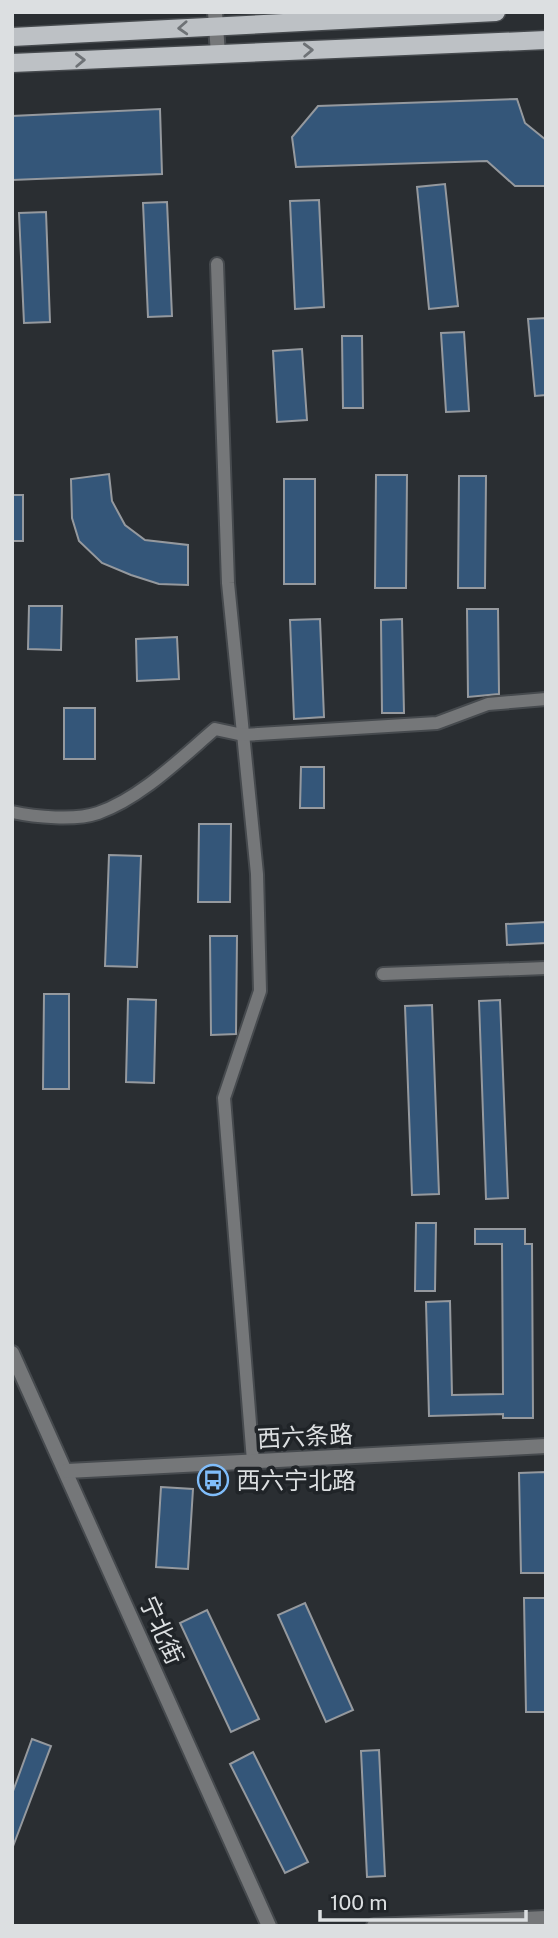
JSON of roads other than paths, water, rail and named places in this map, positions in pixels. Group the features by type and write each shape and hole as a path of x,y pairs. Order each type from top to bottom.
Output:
{"main road":[{"path":"12,37 216,19 496,12"},
{"path":"12,63 546,40"}],"street":[{"path":"216,19 218,54"},
{"path":"217,264 228,583 257,874 260,991 224,1098 253,1461"},
{"path":"12,812 36,818 97,814 155,780 215,729 243,735 437,723 488,704 546,699"},
{"path":"383,974 546,968"},
{"name":"宁北街","path":"12,1353 269,1926"},
{"name":"西六条路","path":"67,1471 546,1446"},
{"path":"374,1926 546,1918"}],"place":[{"name":"西六宁北路","path":"213,1480"}]}
